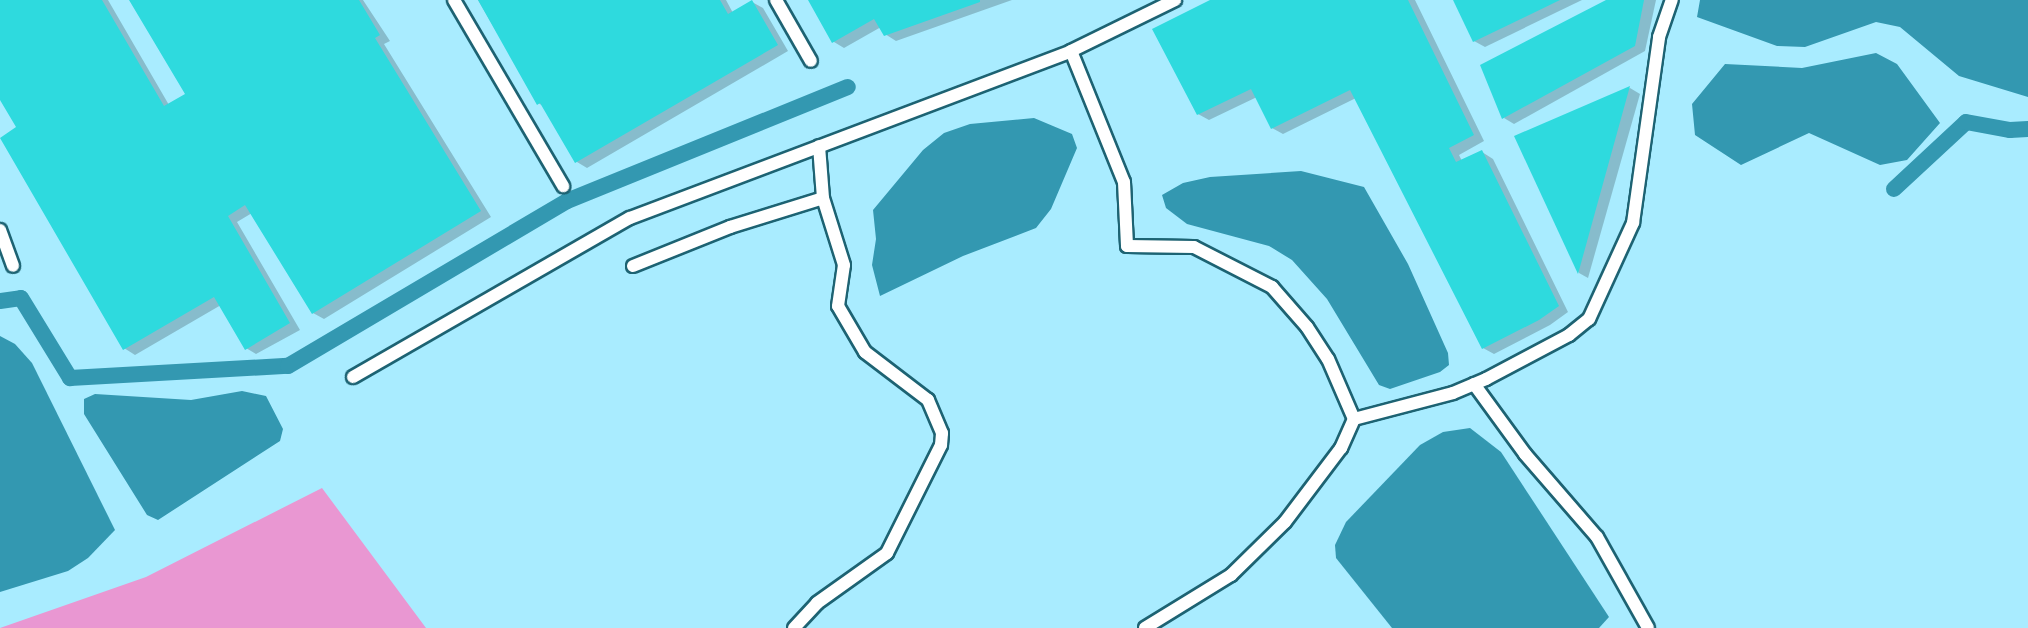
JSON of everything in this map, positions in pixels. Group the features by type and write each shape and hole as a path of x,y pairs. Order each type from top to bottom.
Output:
{"street":[{"path":"454,0 562,186"},
{"path":"776,0 811,61"},
{"path":"353,377 630,218 1071,51 1175,0"},
{"path":"1354,419 1453,393 1569,335 1589,319 1633,223 1659,37 1672,0"},
{"path":"1071,51 1124,182 1127,246 1194,247 1272,287 1307,327 1328,359 1354,419 1341,448 1285,522 1267,540 1231,575 1144,628"},
{"path":"794,628 817,603 887,553 941,445 942,433 928,400 865,352 838,306 844,265 823,198 819,146"},
{"path":"633,266 730,227 823,198"},
{"path":"0,230 13,266"},
{"path":"1474,384 1525,454 1597,537 1648,628"}],"shaded area":[{"path":"322,488 426,628 0,628 146,577"}],"water":[{"path":"1700,0 2028,0 2028,97 1959,76 1900,27 1876,22 1805,47 1777,46 1697,17"},
{"path":"1876,53 1897,64 1940,123 1907,160 1880,165 1809,133 1741,165 1695,135 1692,104 1725,64 1802,68"},
{"path":"1034,118 1072,134 1077,148 1051,209 1036,228 963,256 880,296 872,265 876,239 873,210 923,150 944,133 970,124"},
{"path":"1301,171 1364,187 1408,264 1448,353 1449,365 1440,372 1390,389 1379,385 1327,299 1292,260 1269,246 1187,224 1166,208 1162,195 1183,183 1210,177"},
{"path":"0,336 15,344 32,363 115,530 88,558 68,571 0,592"},
{"path":"242,391 266,396 283,429 280,441 158,520 147,515 84,414 84,399 95,394 191,400"},
{"path":"1470,428 1501,452 1609,617 1599,628 1392,628 1336,558 1335,545 1346,522 1420,445 1443,432"}],"building":[{"path":"0,0 102,0 164,106 185,94 129,0 359,0 380,35 375,38 481,211 312,314 245,205 228,216 290,323 245,350 214,297 123,350 0,138 16,127 0,100"},
{"path":"478,0 720,0 728,14 752,0 778,45 575,163 540,103 537,105"},
{"path":"808,0 980,2 884,36 874,19 832,43"},
{"path":"1210,0 1408,0 1474,135 1449,148 1456,162 1482,150 1559,306 1539,320 1482,349 1350,90 1271,129 1251,89 1197,115 1152,29"},
{"path":"1453,0 1560,0 1473,42"},
{"path":"1606,0 1644,0 1635,46 1502,119 1480,65"},
{"path":"1630,86 1578,274 1514,136"}],"waterway":[{"path":"0,301 21,298 70,378 288,366 567,201 848,87"},
{"path":"1894,189 1966,122 2010,130 2028,129"}]}
